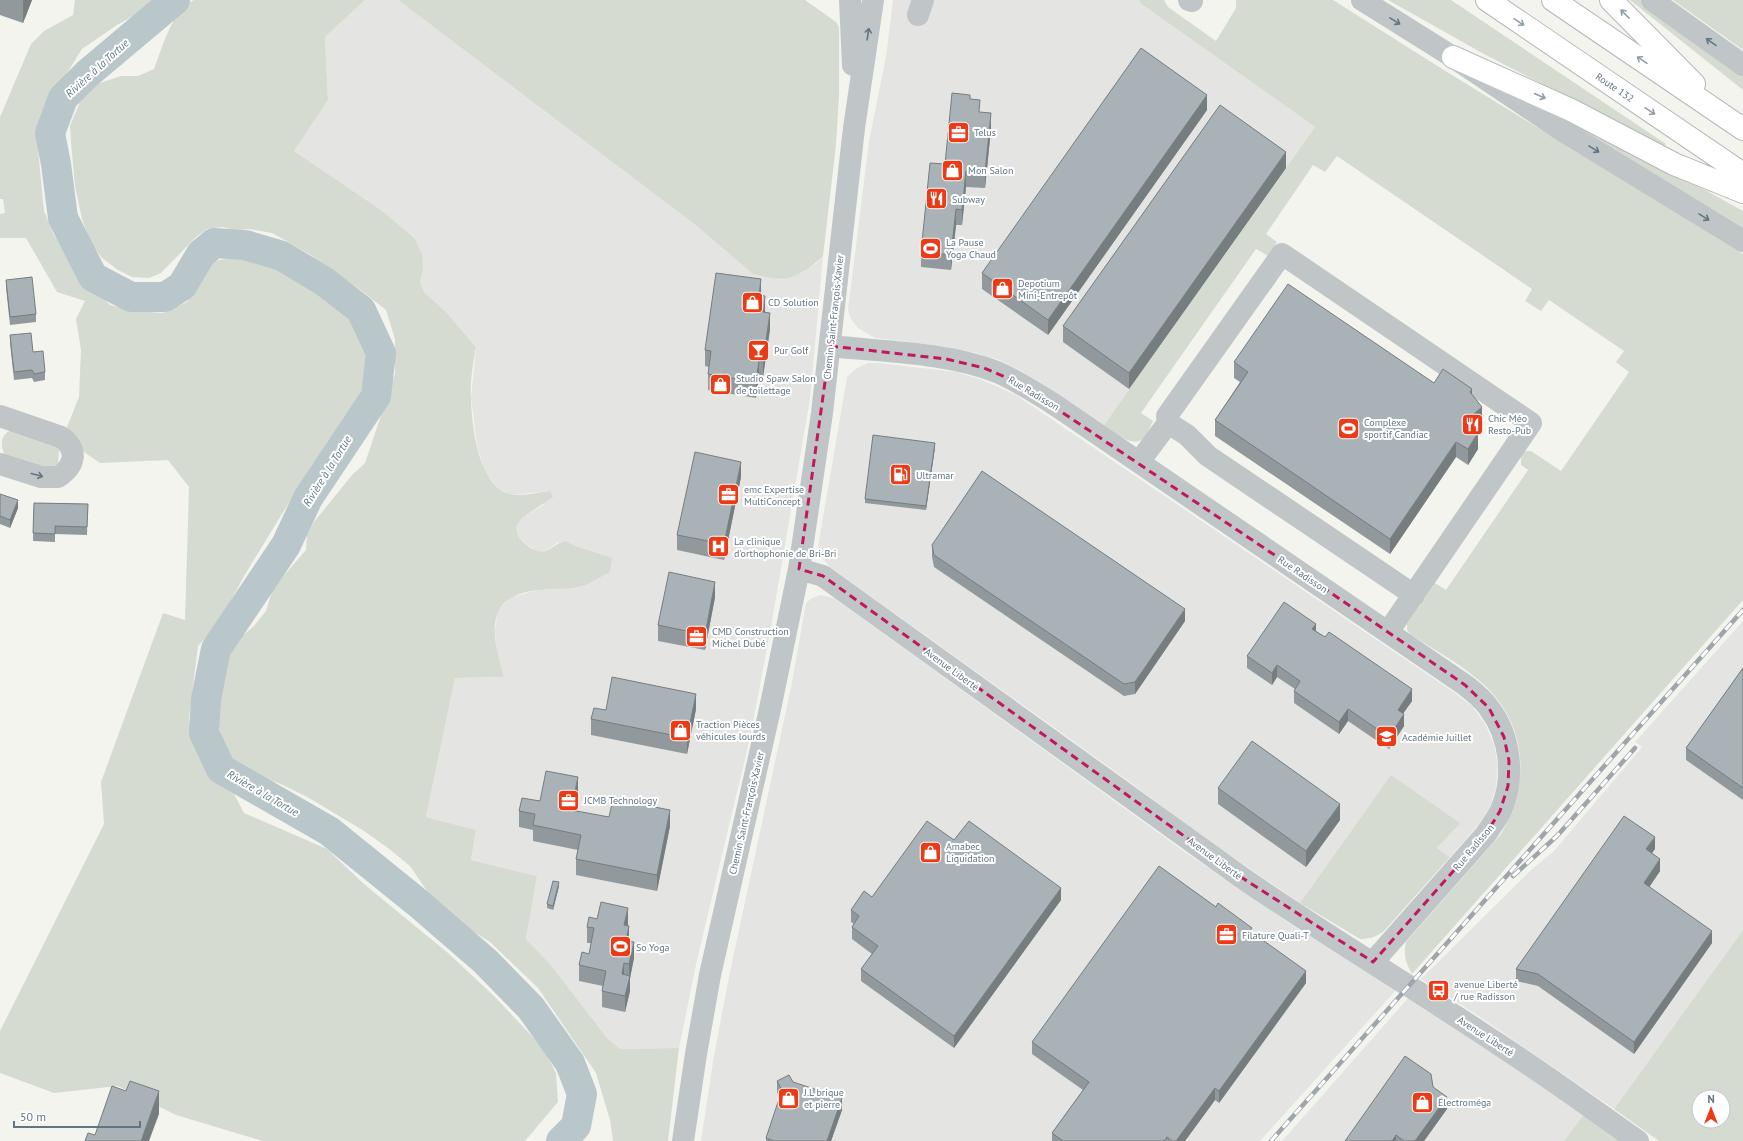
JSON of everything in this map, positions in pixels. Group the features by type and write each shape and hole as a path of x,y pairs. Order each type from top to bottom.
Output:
{"highway":[{"name":"Route 132","path":"1487,0 1743,174"},
{"path":"1554,0 1738,125"},
{"path":"1611,0 1738,125"},
{"path":"1453,57 1571,110 1674,164 1743,192"}],"street":[{"name":"Chemin Saint-François-Xavier","path":"850,0 854,128"},
{"name":"Chemin Saint-François-Xavier","path":"683,1141 710,975 773,695 799,569 821,421 854,128 872,0"},
{"path":"1362,0 1453,57 1560,129 1743,241"},
{"path":"1652,0 1743,65"},
{"path":"1388,632 1414,595 1530,423 1282,254 1166,416 1168,423 1187,435 1208,456 1414,595"},
{"name":"Rue Radisson","path":"830,346 942,358 967,363 998,373 1037,394 1465,685 1489,708 1498,722 1504,737 1509,773 1505,799 1500,811 1490,828 1373,962"},
{"path":"0,416 60,437 66,441 73,453 69,468 58,477 41,477 0,464"},
{"path":"1139,462 1168,423"},
{"name":"Avenue Liberté","path":"799,569 823,576 1241,877 1307,922 1373,962 1500,1045 1638,1141"}],"highlighted area":[{"path":"830,346 946,359 984,368 1017,382 1465,685 1489,708 1504,737 1509,761 1508,786 1500,811 1486,834 1373,962 1241,877 823,576 799,569"}],"shaded area":[{"path":"75,0 160,0 117,25 82,49 42,113 38,149 44,211 54,235 86,279 110,305 134,311 163,313 187,302 214,261 243,256 272,266 323,296 358,328 369,353 369,385 348,418 321,453 293,496 244,576 219,623 198,646 189,719 194,747 208,768 233,792 244,813 327,849 364,884 448,953 494,996 544,1049 556,1073 558,1102 525,1141 263,1141 176,1115 118,1086 54,1093 0,1073 0,1031 104,824 101,782 163,613 185,620 189,487 168,460 100,463 84,452 67,427 79,397 81,350 76,319 85,301 57,292 26,238 0,238 0,214 5,213 3,199 0,199 0,117 31,44 44,31 73,15"},
{"path":"194,0 365,0 325,37 328,100 294,151 381,210 414,238 422,254 423,270 420,282 424,292 447,313 476,347 471,379 472,411 475,439 484,468 491,480 499,489 510,494 524,495 550,491 553,497 522,518 516,527 520,539 530,548 542,552 566,541 575,546 612,558 610,572 589,583 572,588 545,589 521,593 508,600 500,609 496,620 495,632 496,646 504,677 455,678 426,817 476,830 471,860 537,876 526,939 551,965 607,1038 620,1049 679,1048 668,1141 613,1141 610,1120 596,1073 538,988 490,942 452,918 429,894 410,866 388,848 364,831 309,798 283,785 241,769 230,757 224,745 217,721 217,693 221,663 235,642 254,626 266,611 273,588 306,550 307,535 314,522 352,475 365,463 395,374 395,339 386,310 358,288 309,254 272,233 249,229 234,230 223,227 207,229 196,237 161,273 149,278 132,277 118,270 102,258 91,243 82,219 75,186 70,126 84,92 93,83 100,83 121,76 138,76 154,69 164,41 174,21 186,5"},
{"path":"365,0 398,0 693,223 753,274 775,278 804,270 817,263 823,256 810,399 771,627 750,738 697,960 679,1048 620,1049 607,1038 551,965 526,939 537,876 471,860 476,830 426,817 455,678 504,677 497,654 495,630 498,610 511,597 538,590 583,586 575,546 566,541 557,543 546,551 539,552 527,545 517,536 516,527 522,518 543,505 550,491 512,495 500,490 485,473 477,445 471,398 476,347 447,313 424,292 420,282 423,270 381,210 294,151 328,100 325,37"},
{"path":"398,0 805,0 836,22 839,27 839,95 836,145 823,256 807,269 788,278 766,277 753,274 693,223"},
{"path":"893,0 1139,0 1140,3 1315,127 1104,425 1041,383 999,360 976,353 941,346 875,338 858,328 851,319 848,310 869,141 886,57"},
{"path":"1139,0 1164,0 1168,7 1216,41 1236,8 1236,0 1333,0 1743,254 1743,600 1412,974 1406,959 1406,942 1501,834 1511,814 1518,793 1520,772 1519,751 1514,731 1506,711 1493,694 1476,678 1410,634 1407,630 1407,624 1435,583 1446,590 1528,470 1521,465 1521,455 1525,451 1531,451 1561,471 1629,372 1616,362 1624,351 1549,300 1541,311 1525,301 1532,289 1337,156 1325,172 1313,165 1266,234 1277,242 1268,256 1256,249 1141,413 1153,421 1145,437 1134,442 1129,441 1113,432 1104,425 1315,127 1140,3"},
{"path":"1388,0 1451,0 1666,144 1664,147 1484,54"},
{"path":"1630,0 1640,0 1743,74 1743,90"},
{"path":"1673,0 1743,0 1743,50"},
{"path":"1583,128 1689,181 1743,211 1743,232 1581,132"},
{"path":"868,363 956,372 980,379 1016,395 1455,693 1472,706 1485,724 1494,744 1498,766 1496,787 1490,807 1480,823 1450,857 1372,802 1300,903 1206,839 1123,777 830,567 822,558 818,550 847,377 857,368"},
{"path":"12,430 52,441 59,450 58,463 52,468 46,470 5,456 2,448 2,440 5,434"},
{"path":"821,595 834,598 844,605 1185,852 1295,927 1396,990 1260,1141 701,1141 714,1055 731,967 791,687 806,603 812,598"},
{"path":"1743,621 1743,930 1614,1109 1480,1017 1421,979 1531,870 1554,851 1642,747 1635,742"},
{"path":"1391,775 1460,823 1437,848 1450,857 1384,931 1367,939 1360,939 1300,903"},
{"path":"1743,930 1743,1141 1659,1141 1614,1109"},
{"path":"1409,997 1584,1114 1564,1141 1282,1141"},
{"path":"1584,1114 1622,1141 1564,1141"}],"building":[{"path":"1141,48 1207,95 1048,320 982,273"},
{"path":"952,93 970,95 970,99 980,100 979,112 991,113 985,173 966,171 962,210 956,209 951,255 921,252 930,163 945,164"},
{"path":"1220,105 1286,152 1129,373 1063,326"},
{"path":"716,273 761,279 759,295 765,296 763,312 770,313 763,361 759,361 756,382 708,374 711,351 705,350"},
{"path":"32,277 36,314 10,317 6,280"},
{"name":"Complexe sportif Candiac","path":"1288,284 1434,383 1443,369 1472,389 1470,392 1482,407 1469,418 1469,421 1465,425 1478,433 1468,449 1456,442 1390,539 1215,420 1248,372 1234,362"},
{"path":"31,333 33,352 43,351 45,372 34,374 32,370 14,372 10,335"},
{"name":"Ultramar","path":"873,435 935,443 926,506 865,499"},
{"path":"695,452 741,462 724,544 677,535"},
{"path":"982,471 1185,609 1135,682 1124,684 934,555 932,545"},
{"path":"0,494 18,500 10,520 0,516"},
{"path":"34,503 88,504 87,527 55,526 55,534 33,533"},
{"path":"669,572 715,582 705,635 658,625"},
{"path":"1284,602 1316,624 1312,629 1325,637 1329,632 1412,689 1398,710 1404,714 1389,737 1348,709 1339,722 1294,691 1300,681 1277,665 1272,673 1247,656"},
{"path":"1743,668 1743,788 1686,748"},
{"path":"612,677 696,694 687,738 591,719 594,708 606,710"},
{"path":"1252,741 1340,804 1306,851 1218,788"},
{"path":"546,771 578,777 571,810 609,817 613,799 670,810 657,875 576,859 581,835 533,825 535,814 519,811 522,798 540,801"},
{"path":"1624,816 1655,837 1646,849 1660,859 1644,883 1712,931 1634,1042 1538,974 1516,969"},
{"path":"927,821 954,840 969,821 1061,888 954,1036 861,969 878,946 852,927 859,916 851,910 864,891 872,897"},
{"path":"1159,866 1216,907 1218,903 1252,928 1250,931 1306,971 1219,1091 1215,1088 1176,1141 1172,1141 1167,1137 1164,1141 1063,1141 1052,1133 1089,1082 1032,1042"},
{"path":"553,881 559,882 553,906 547,904"},
{"path":"601,902 628,908 624,925 629,926 626,941 634,942 629,964 624,963 622,974 630,976 625,996 602,991 606,971 579,965 582,952 589,954 594,928 587,927 589,917 597,919"},
{"path":"1405,1056 1431,1074 1433,1087 1447,1097 1415,1141 1404,1141 1396,1135 1392,1141 1345,1141"},
{"path":"789,1075 793,1082 842,1098 827,1141 774,1141 766,1138 782,1090 777,1081"},
{"path":"130,1081 159,1091 141,1141 85,1141 88,1133 95,1135 112,1086 126,1091"}],"waterway":[{"name":"Rivière à la Tortue","path":"175,0 87,74 63,98 50,133 56,164 63,218 93,277 131,297 165,297 182,286 201,254 214,243 245,245 282,256 325,282 361,310 381,353 376,396 308,498 286,545 216,649 206,699 204,733 221,769 329,831 418,903 485,961 531,1008 570,1063 582,1094 576,1126 561,1141"}],"railway":[{"path":"1271,1141 1743,610"},
{"path":"1513,876 1557,836 1635,748"}],"place":[{"name":"Telus","path":"958,132"},
{"name":"Mon Salon","path":"952,170"},
{"name":"Subway","path":"936,199"},
{"name":"La Pause Yoga Chaud","path":"931,248"},
{"name":"Depotium Mini-Entrepôt","path":"1003,289"},
{"name":"CD Solution","path":"752,302"},
{"name":"Pur Golf","path":"759,350"},
{"name":"Studio Spaw Salon de toilettage","path":"721,384"},
{"name":"Chic Méo Resto-Pub","path":"1472,424"},
{"name":"Complexe sportif Candiac","path":"1348,428"},
{"name":"Ultramar","path":"900,475"},
{"name":"emc Expertise MultiConcept","path":"728,495"},
{"name":"La clinique d'orthophonie de Bri-Bri","path":"719,547"},
{"name":"CMD Construction Michel Dubé","path":"697,637"},
{"name":"Traction Pièces véhicules lourds","path":"681,730"},
{"name":"Académie Juillet","path":"1386,737"},
{"name":"JCMB Technology","path":"569,800"},
{"name":"Amabec Liquidation","path":"931,852"},
{"name":"Filature Quali-T","path":"1226,935"},
{"name":"So Yoga","path":"621,947"},
{"name":"avenue Liberté / rue Radisson","path":"1438,990"},
{"name":"J.L brique et pierre","path":"788,1098"},
{"name":"Électroméga","path":"1423,1102"}]}
